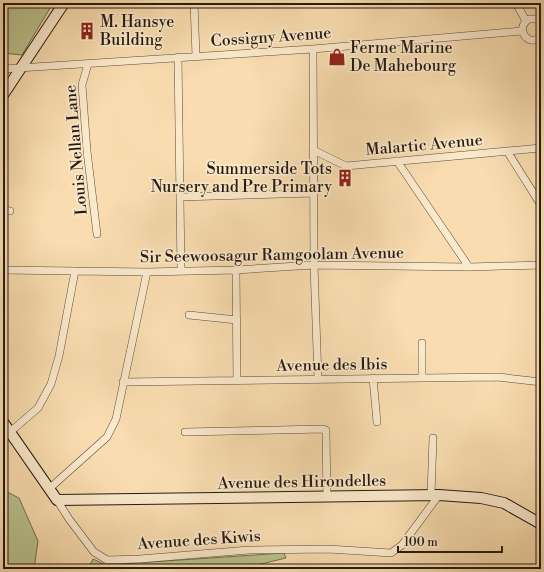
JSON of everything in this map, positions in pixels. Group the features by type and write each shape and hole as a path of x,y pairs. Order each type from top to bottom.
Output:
{"main road":[{"path":"3,95 64,3"},
{"name":"Avenue des Kiwis","path":"3,422 58,500"},
{"name":"Avenue des Hirondelles","path":"58,500 435,495 481,498 504,503 541,524"}],"street":[{"path":"194,3 196,56"},
{"path":"516,3 526,21"},
{"path":"540,38 536,40 529,40 522,31 522,27 526,21 533,18 541,22"},
{"name":"Cossigny Avenue","path":"3,69 313,49 522,31"},
{"path":"313,49 314,265 318,379"},
{"path":"178,57 181,270"},
{"name":"Louis Nellan Lane","path":"88,64 82,85 87,151 97,234"},
{"name":"Malartic Avenue","path":"313,150 346,166 541,148"},
{"path":"508,151 541,205"},
{"path":"397,161 469,267"},
{"path":"180,197 314,193"},
{"name":"Sir Seewoosagur Ramgoolam Avenue","path":"3,270 147,272 181,270 236,270 314,265 469,267 541,265"},
{"path":"236,270 237,380"},
{"path":"10,432 38,408 51,384 59,356 75,271"},
{"path":"50,488 108,436 116,419 147,272"},
{"path":"189,315 237,320"},
{"path":"422,343 422,378"},
{"name":"Avenue des Ibis","path":"123,382 498,377 541,382"},
{"path":"374,378 377,422"},
{"path":"185,432 326,430 327,497"},
{"path":"433,438 435,495"},
{"name":"Avenue des Kiwis","path":"58,500 69,519 94,552 99,556 107,560 140,560 249,550 328,549 391,553 402,545 435,495"}],"green space":[{"path":"3,3 53,3 22,55 3,53"},
{"path":"3,490 19,498 38,541 34,569 3,569"},
{"path":"284,553 286,558 240,569 88,569 93,559 106,565"}],"place":[{"name":"M. Hansye Building","path":"87,31"},
{"name":"Ferme Marine De Mahebourg","path":"337,57"},
{"name":"Summerside Tots Nursery and Pre Primary","path":"345,178"}]}
